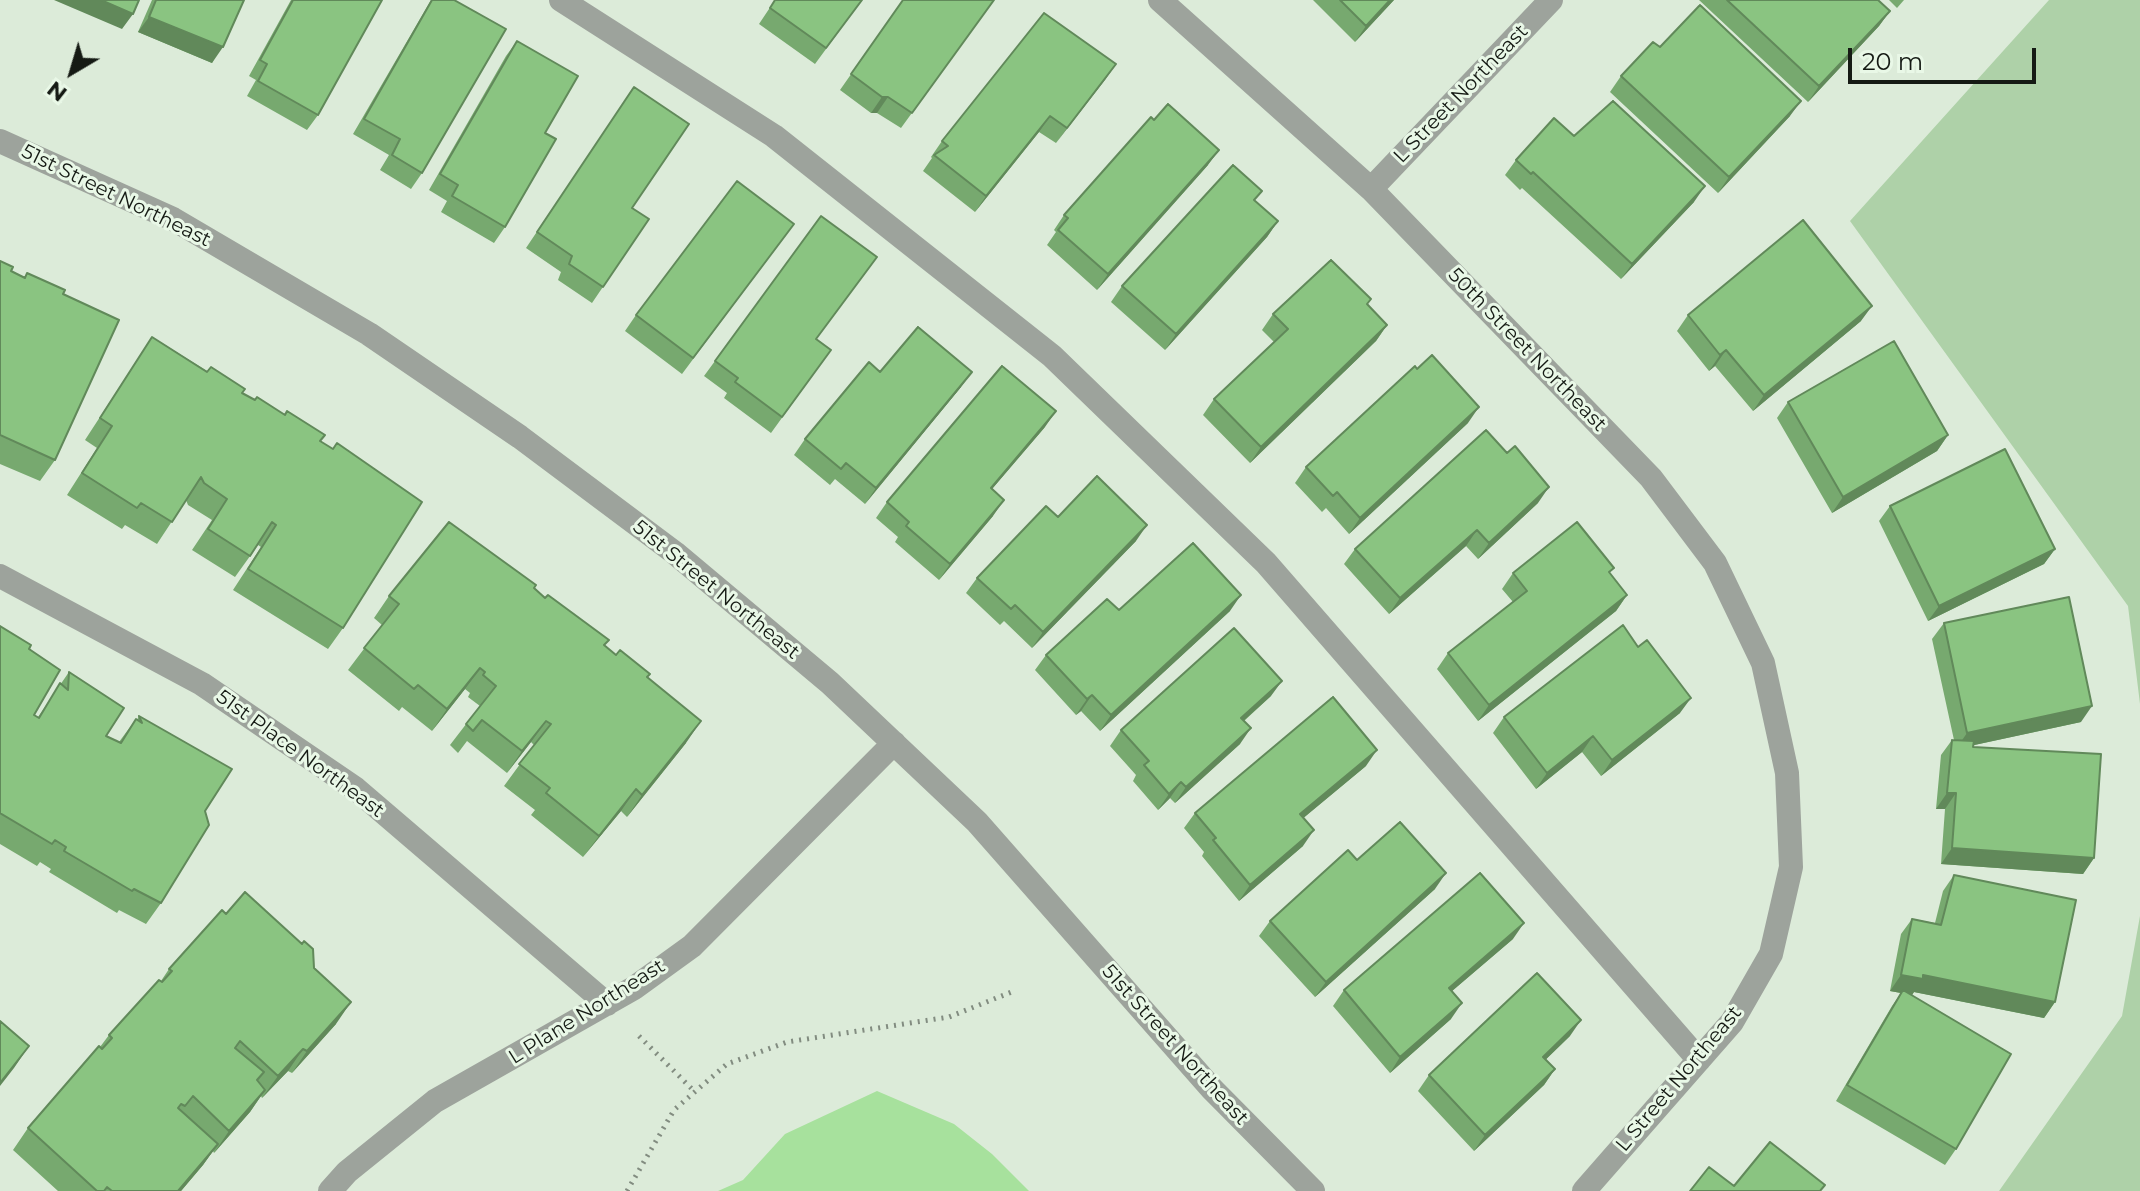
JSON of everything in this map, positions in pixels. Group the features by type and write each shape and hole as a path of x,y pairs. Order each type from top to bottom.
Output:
{"street":[{"path":"561,0 774,136 1052,356 1266,563 1699,1060"},
{"name":"50th Street Northeast","path":"1160,0 1371,189 1651,478 1715,563 1763,663 1787,773"},
{"name":"L Street Northeast","path":"1371,189 1551,0"},
{"name":"51st Street Northeast","path":"0,141 173,219 369,334 520,437 675,553 830,683 977,822 1212,1089 1313,1191"},
{"name":"51st Place Northeast","path":"0,576 202,684 356,789 607,1004"},
{"name":"L Plane Northeast","path":"330,1191 347,1172 435,1101 607,1004 692,946 894,743"},
{"name":"L Street Northeast","path":"1584,1191 1732,1022 1771,954 1791,867 1787,773"}],"path":[{"path":"627,1191 674,1110 727,1064 787,1042 949,1017 1014,991"},
{"path":"607,1004 695,1092"}],"shaded area":[{"path":"2049,0 2140,0 2140,704 2128,606 1850,221"},
{"path":"2140,916 2140,1191 1999,1191 2122,1016"},
{"path":"877,1091 954,1124 992,1154 1029,1191 718,1191 743,1180 785,1134"}],"building":[{"path":"101,0 139,0 133,14"},
{"path":"156,0 244,0 223,47 149,17"},
{"path":"293,0 382,0 318,115 258,81 267,64 260,60"},
{"path":"432,0 454,0 506,29 422,173 392,155 400,139 364,119"},
{"path":"775,0 862,0 826,48 770,8"},
{"path":"903,0 994,0 912,113 888,97 882,97 851,74"},
{"path":"1340,0 1390,0 1366,26"},
{"path":"1727,0 1878,0 1890,11 1819,86"},
{"path":"1700,5 1801,101 1729,177 1621,76 1653,42 1660,47"},
{"path":"1044,13 1116,64 1067,128 1050,116 986,196 934,155 948,146 942,141"},
{"path":"517,41 578,76 545,133 556,139 505,227 452,196 458,185 440,174"},
{"path":"634,87 689,124 632,208 649,219 603,287 569,264 572,256 537,232"},
{"path":"1613,101 1705,186 1632,264 1533,172 1531,174 1516,160 1554,118 1574,136"},
{"path":"1168,104 1219,150 1108,274 1058,230 1068,218 1064,215 1151,117 1154,120"},
{"path":"1233,165 1262,191 1254,200 1278,221 1176,334 1122,286"},
{"path":"737,181 794,224 693,358 636,315"},
{"path":"821,216 877,257 816,339 831,350 782,417 735,382 738,378 715,361"},
{"path":"1803,220 1872,306 1764,395 1726,350 1720,355 1688,315"},
{"path":"1331,260 1371,299 1367,304 1387,325 1261,447 1214,399 1288,329 1273,314"},
{"path":"0,261 25,278 27,273 119,320 55,460 0,435"},
{"path":"918,327 972,372 876,488 846,463 841,469 805,439 869,362 880,372"},
{"path":"152,337 207,372 211,367 245,389 242,393 255,400 257,397 285,415 287,411 325,435 320,441 333,449 337,443 422,502 343,628 248,569 276,525 272,522 250,556 208,529 227,499 204,483 201,477 172,522 141,503 137,508 82,473 112,426 100,418"},
{"path":"1894,341 1948,435 1843,497 1788,402"},
{"path":"1432,355 1479,407 1360,518 1337,492 1333,496 1306,467 1415,366 1417,369"},
{"path":"1002,366 1056,411 991,488 1004,500 950,564 906,526 909,522 887,502"},
{"path":"1486,430 1507,453 1515,446 1549,487 1489,543 1477,530 1400,598 1355,549"},
{"path":"2005,449 2055,549 1939,606 1890,506"},
{"path":"1097,476 1147,525 1043,632 1015,605 1011,609 977,578 1046,506 1058,517"},
{"path":"449,522 536,585 534,588 545,598 548,595 609,640 604,645 616,655 620,650 650,674 647,677 701,721 642,795 636,789 599,836 546,793 550,788 519,764 551,724 546,721 522,751 482,720 473,731 466,724 496,686 483,675 485,672 480,668 447,709 418,685 414,689 364,648 399,604 389,596"},
{"path":"1577,522 1614,568 1609,572 1627,595 1489,705 1448,653 1527,591 1513,573"},
{"path":"1193,543 1241,595 1111,715 1092,695 1087,699 1046,655 1107,599 1119,610"},
{"path":"2069,597 2092,706 1967,733 1944,623"},
{"path":"1623,625 1638,647 1647,640 1691,698 1612,760 1593,736 1547,773 1504,717"},
{"path":"0,626 31,645 29,649 60,670 34,715 39,718 60,683 68,690 69,672 124,708 106,736 121,743 136,719 142,723 139,716 232,769 205,811 209,825 161,903 134,889 132,891 64,851 66,847 55,840 52,844 0,813"},
{"path":"1234,628 1282,681 1241,718 1251,728 1186,787 1181,782 1169,794 1144,765 1149,761 1121,730"},
{"path":"1333,697 1377,750 1300,814 1314,830 1250,885 1195,813"},
{"path":"1952,740 1974,741 1973,747 2101,754 2094,858 1952,848 1956,793 1947,793"},
{"path":"1400,822 1446,873 1326,982 1270,921 1348,850 1357,860"},
{"path":"1480,873 1524,923 1449,988 1462,1003 1400,1057 1344,990"},
{"path":"1954,875 2076,900 2055,1002 1923,975 1923,979 1901,975 1912,919 1941,925"},
{"path":"245,892 302,944 304,941 313,949 314,968 351,1002 307,1051 303,1049 278,1076 240,1041 235,1048 264,1072 257,1080 265,1090 229,1131 193,1096 185,1106 181,1104 178,1108 218,1144 178,1191 112,1191 107,1187 104,1191 97,1191 28,1128 99,1046 102,1049 112,1038 109,1035 159,980 162,982 172,971 169,969 222,910 226,914"},
{"path":"1537,973 1581,1020 1543,1057 1555,1069 1485,1135 1429,1075"},
{"path":"1903,990 2011,1054 1956,1149 1847,1085"},
{"path":"0,1021 29,1046 0,1083"},
{"path":"1770,1142 1825,1185 1820,1191 1690,1191 1709,1167 1734,1186"}]}
